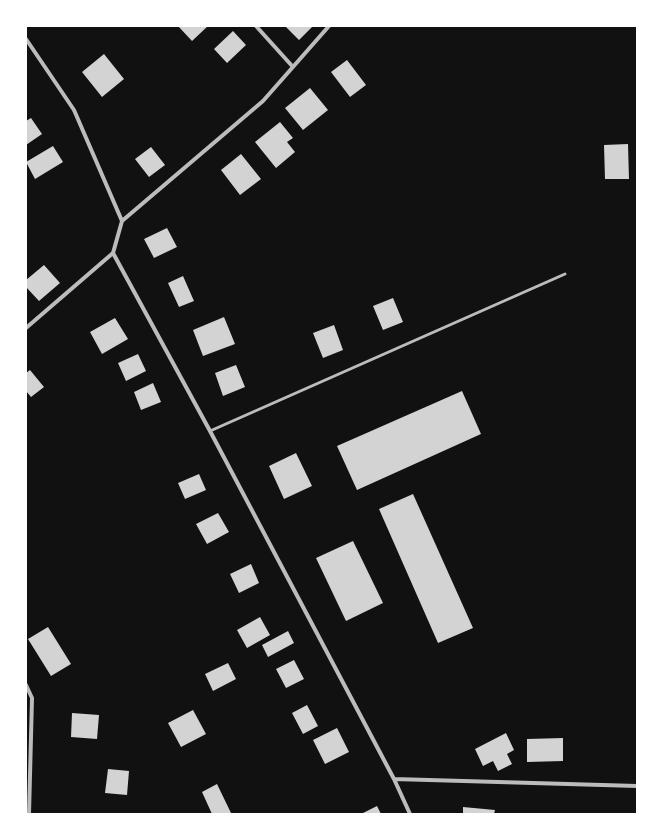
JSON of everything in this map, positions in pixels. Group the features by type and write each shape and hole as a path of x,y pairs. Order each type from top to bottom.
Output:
{"street":[{"path":"256,26 293,67"},
{"path":"26,328 113,253 122,221 263,101 329,26"},
{"path":"26,39 74,110 122,221"},
{"path":"113,253 210,431 394,779 410,814"},
{"path":"26,685 32,698 29,814"},
{"path":"394,779 637,786"}],"lane":[{"path":"210,431 565,274"}],"building":[{"path":"178,26 208,26 192,41"},
{"path":"285,26 313,26 299,40"},
{"path":"233,31 246,45 227,63 214,49"},
{"path":"104,54 124,79 102,97 82,72"},
{"path":"347,60 366,85 350,97 331,72"},
{"path":"310,88 328,110 303,130 285,108"},
{"path":"31,118 42,134 26,145 26,121"},
{"path":"280,122 293,138 287,142 295,152 276,168 255,142"},
{"path":"628,144 629,179 605,179 604,145"},
{"path":"53,146 63,162 35,179 26,162"},
{"path":"151,147 165,165 149,177 135,159"},
{"path":"241,154 261,179 240,195 221,170"},
{"path":"167,228 177,247 154,258 144,239"},
{"path":"44,265 60,283 39,301 26,287 26,280"},
{"path":"183,276 194,301 179,307 168,283"},
{"path":"393,298 403,322 383,330 373,306"},
{"path":"224,317 235,344 203,356 193,330"},
{"path":"115,318 128,339 102,354 90,332"},
{"path":"334,325 343,350 323,358 313,333"},
{"path":"138,354 146,371 126,381 118,363"},
{"path":"236,365 245,387 223,396 215,373"},
{"path":"30,370 44,387 31,397 26,391 26,373"},
{"path":"153,383 161,402 141,410 134,392"},
{"path":"462,391 481,434 357,490 337,446"},
{"path":"296,453 312,486 284,499 269,466"},
{"path":"199,474 206,490 185,499 178,483"},
{"path":"413,494 473,628 438,643 379,509"},
{"path":"218,513 229,532 207,544 196,524"},
{"path":"353,541 383,603 346,621 316,558"},
{"path":"251,564 259,583 239,593 230,574"},
{"path":"260,617 270,635 247,648 237,630"},
{"path":"48,627 71,664 51,676 28,639"},
{"path":"288,631 294,643 268,657 262,645"},
{"path":"294,660 304,679 286,688 276,669"},
{"path":"228,663 236,679 213,691 205,674"},
{"path":"307,705 318,726 303,734 292,713"},
{"path":"193,710 206,734 181,747 168,723"},
{"path":"72,713 99,715 97,739 71,737"},
{"path":"337,728 349,752 325,764 313,740"},
{"path":"506,733 514,750 507,754 512,764 498,771 493,761 483,766 475,749"},
{"path":"563,738 563,761 527,762 527,739"},
{"path":"108,769 129,771 127,795 105,793"},
{"path":"217,784 231,813 212,814 202,792"},
{"path":"377,806 381,814 361,814"},
{"path":"463,807 495,810 494,814 463,814"}]}
